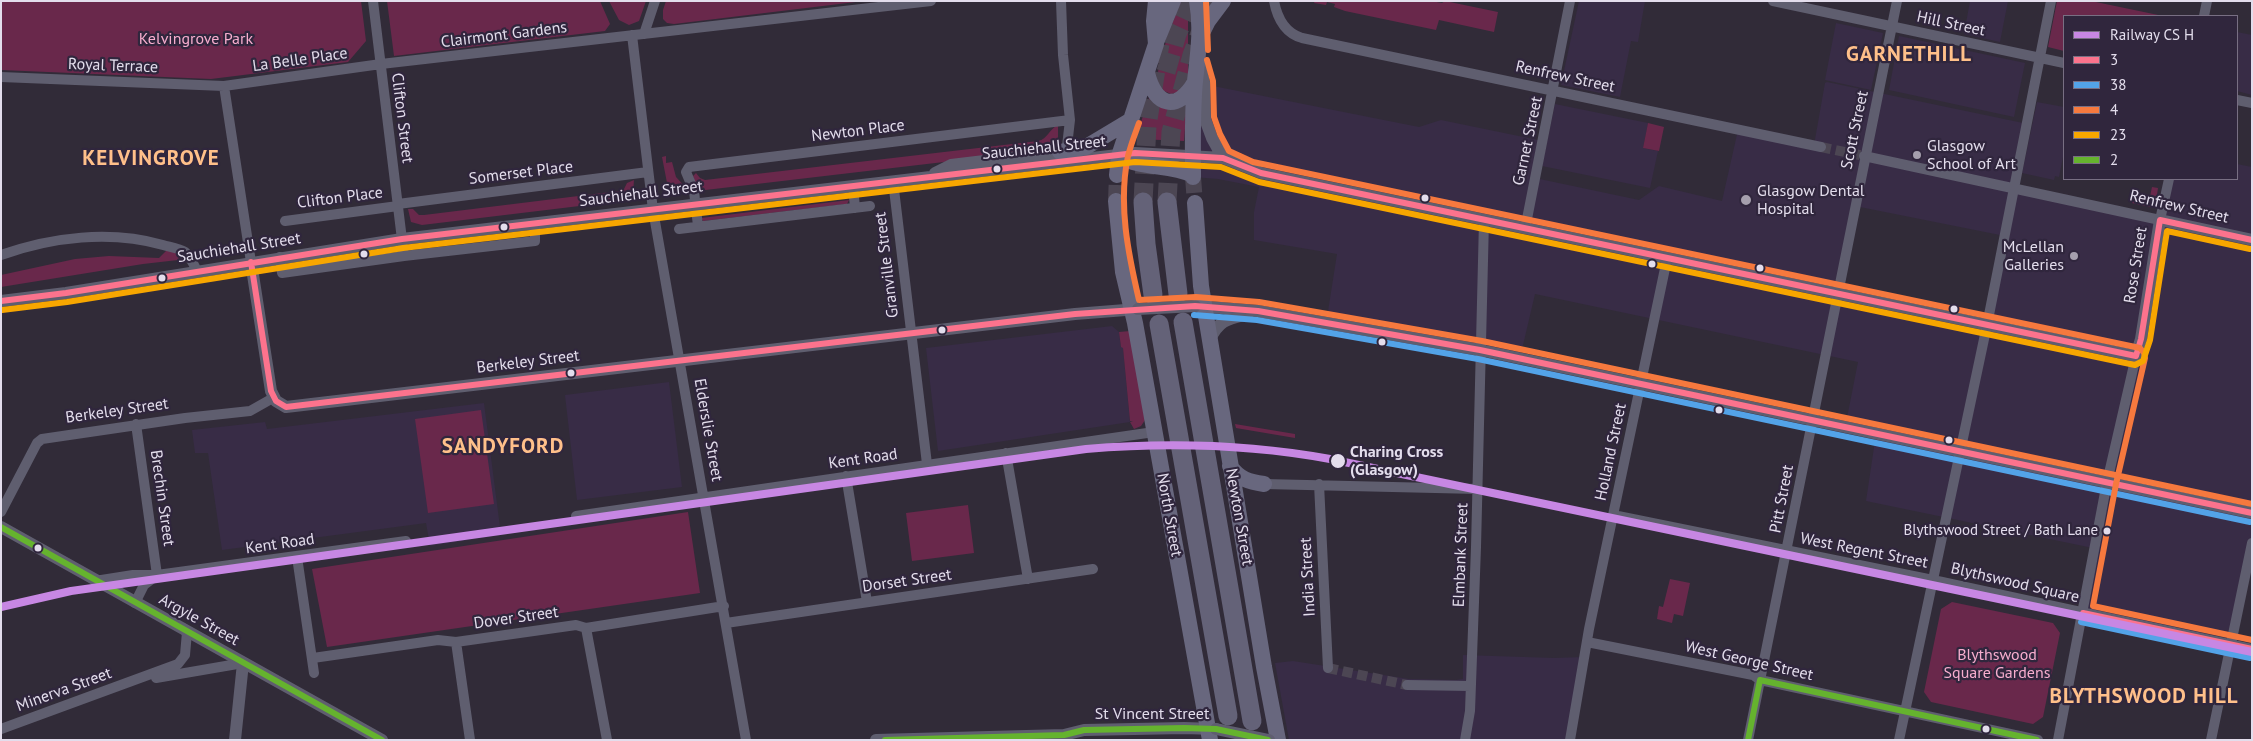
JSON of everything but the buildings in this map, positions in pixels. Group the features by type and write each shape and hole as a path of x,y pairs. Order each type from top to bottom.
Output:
{"highway":[{"path":"1143,202 1146,244 1153,295"},
{"path":"1167,202 1178,294"},
{"path":"1183,322 1252,721"},
{"path":"1159,324 1215,728"}],"main road":[{"path":"1156,1 1154,21 1156,44"},
{"path":"1117,175 1119,156 1156,44 1173,1"},
{"path":"1119,156 1130,162 1147,167 1175,168 1193,176 1195,82 1199,62 1200,37 1198,1"},
{"path":"1200,37 1208,21 1223,1"},
{"path":"1147,73 1157,96 1167,102 1176,102 1182,99 1195,82"},
{"path":"1060,152 1086,147 1131,120"},
{"name":"North Street","path":"1116,201 1123,272 1135,309 1154,432 1215,728"},
{"name":"Newton Street","path":"1195,203 1200,306 1210,339 1237,508 1278,740"},
{"path":"1230,466 1238,476 1264,484"},
{"path":"1237,508 1245,493 1264,484"}],"street":[{"name":"Clifton Street","path":"373,1 404,256"},
{"path":"644,34 656,1"},
{"name":"Clairmont Gardens","path":"381,64 931,1"},
{"path":"926,178 951,165 1060,152 1067,146 1070,120 1062,55 1061,1"},
{"name":"Renfrew Street","path":"1274,1 1286,29 1293,35 1302,38 1821,147"},
{"name":"Garnet Street","path":"1525,229 1554,92 1570,1"},
{"name":"Hill Street","path":"1773,1 2063,62"},
{"name":"Scott Street","path":"1838,294 1864,156 1897,1"},
{"path":"1932,580 1987,325 2051,1"},
{"path":"2204,15 2207,1"},
{"name":"Elderslie Street","path":"632,35 653,210 746,740"},
{"path":"1199,62 1204,82 1205,119 1212,138 1223,158"},
{"name":"La Belle Place","path":"224,86 381,64"},
{"name":"Royal Terrace","path":"1,76 224,86"},
{"path":"224,86 269,384 273,398"},
{"path":"2238,100 2252,103"},
{"name":"Newton Place","path":"696,204 694,191 687,176 686,170 689,167 1070,120"},
{"name":"Sauchiehall Street","path":"1,301 66,293 280,257 402,239 1135,153 1223,158 1261,173 2136,356"},
{"name":"Renfrew Street","path":"1864,156 2015,187 2252,240"},
{"name":"Somerset Place","path":"398,205 648,172"},
{"name":"Rose Street","path":"2136,356 2141,339 2160,220 2169,180"},
{"name":"Granville Street","path":"892,182 927,464"},
{"path":"852,186 855,208"},
{"path":"696,204 698,226"},
{"name":"Clifton Place","path":"285,221 398,205"},
{"path":"679,229 870,206"},
{"name":"Elmbank Street","path":"1465,740 1471,686 1478,489 1484,220"},
{"path":"280,257 282,273 404,256 535,241 536,223"},
{"path":"1,255 42,243 68,239 129,238 181,250 188,256 197,271"},
{"name":"Holland Street","path":"1570,740 1587,642 1667,259"},
{"name":"Pitt Street","path":"1748,740 1838,294"},
{"name":"Berkeley Street","path":"1,512 37,443 42,439 136,424 250,411 273,398 283,406 290,407 1075,314 1200,306 1258,311 1480,350 2252,513"},
{"path":"1210,339 1215,328 1222,322 1258,311"},
{"path":"2136,356 2107,482 2083,613 2252,649"},
{"name":"Brechin Street","path":"136,424 158,576"},
{"name":"Kent Road","path":"576,516 705,499 846,476 1154,432"},
{"path":"1006,453 1028,579"},
{"path":"846,476 867,602"},
{"path":"1264,484 1478,489"},
{"name":"India Street","path":"1318,484 1328,668"},
{"name":"West Regent Street","path":"1613,515 1932,580"},
{"name":"Argyle Street","path":"1,527 382,740"},
{"name":"Kent Road","path":"95,581 133,575 158,576 406,541"},
{"path":"2211,740 2252,543"},
{"path":"297,557 314,673"},
{"name":"Dorset Street","path":"726,623 1093,569"},
{"path":"135,603 144,585 158,576"},
{"name":"Blythswood Square","path":"1899,740 1932,580 2083,613 2058,740"},
{"name":"Dover Street","path":"312,658 438,640 456,642 576,626 586,628 724,606"},
{"path":"586,628 608,740"},
{"name":"Minerva Street","path":"1,729 138,680 182,661 185,655 187,632"},
{"path":"456,642 470,740"},
{"name":"West George Street","path":"1587,642 1753,675 1760,680 1905,711"},
{"path":"235,740 243,664"},
{"name":"Minerva Street","path":"138,680 243,664"},
{"path":"1407,685 1471,686"},
{"path":"1905,711 2038,740"},
{"name":"St Vincent Street","path":"876,740 1064,735 1084,730 1215,728 1269,740"},
{"name":"St Vincent Street","path":"1064,735 1081,740"}],"shaded area":[{"path":"1579,1 1645,1 1638,42 1631,41 1620,97 1561,85"},
{"path":"1970,1 2008,1 2000,42 1964,34"},
{"path":"1836,23 1883,33 1871,90 1825,80"},
{"path":"2238,32 2252,35 2252,95 2238,91"},
{"path":"1899,36 2025,63 2014,117 1889,90"},
{"path":"1827,82 2028,124 2015,187 2160,219 2169,180 2238,180 2238,164 2252,167 2252,543 2231,644 2083,613 2093,548 1866,501 1876,434 1845,428 1858,362 1535,294 1520,358 1326,324 1337,254 1254,240 1254,212 1259,187 1218,179 1193,177 1198,83 1419,127 1441,120 1543,141 1535,178 1639,200 1659,186 1722,201 1738,130 1814,145 1825,83","holes":["1855,206 2005,236 1987,325 1839,294"]},
{"path":"2037,102 2063,107 2063,157 2059,177 2055,176 2054,180 2022,173"},
{"path":"1555,104 1648,123 1643,148 1658,151 1650,188 1542,166"},
{"path":"1112,326 1119,332 1121,347 1123,347 1130,422 938,451 926,348"},
{"path":"669,382 682,487 577,500 565,395"},
{"path":"484,403 501,535 430,546 426,523 222,550 208,453 195,453 192,430 265,422 267,429"},
{"path":"1463,655 1584,657 1569,740 1289,740 1275,663 1293,661 1409,679 1456,680 1463,679"}],"green space":[{"name":"Kelvingrove Park","path":"1,1 361,1 366,41 348,62 211,79 1,70"},
{"path":"387,1 600,1 610,24 605,31 394,56"},
{"path":"609,1 646,1 639,21 629,25 619,20"},
{"path":"666,1 864,1 674,24 667,23 663,19"},
{"path":"1181,1 1188,1 1188,74 1187,79 1178,92 1171,94 1164,91 1158,81 1159,64"},
{"path":"1315,1 1431,1 1442,3 1445,1 1498,12 1494,32 1439,20 1436,30 1345,11 1334,7 1335,4 1327,2 1326,5 1314,3"},
{"path":"2057,1 2091,1 2158,15 2063,15 2063,51 2048,47"},
{"path":"1149,98 1187,104 1184,141 1138,139 1136,137"},
{"path":"1648,123 1664,127 1659,151 1643,148"},
{"path":"1058,125 1058,142 1054,147 1046,150 697,191 693,176 696,173 705,180 1038,141"},
{"path":"666,156 666,163 672,162 676,177 690,192 677,193 668,188 662,157"},
{"path":"634,180 633,195 621,201 422,225 411,222 408,209 413,209 419,215 424,215 619,191 624,189 627,183"},
{"path":"2152,187 2158,188 2155,208 2132,203 2133,197 2149,201"},
{"path":"849,200 847,204 703,221 701,218"},
{"path":"167,250 180,254 181,257 178,260 1,287 1,275 75,259 109,256 159,258"},
{"path":"1130,331 1145,420 1141,426 1134,429 1130,422 1133,421 1130,421 1123,348 1121,347 1119,332"},
{"path":"481,410 494,504 428,513 415,419"},
{"path":"1235,424 1295,434 1295,438 1236,428"},
{"path":"968,505 974,553 912,561 906,513"},
{"path":"688,512 700,593 327,647 312,569"},
{"path":"1670,579 1690,583 1683,616 1674,614 1672,623 1657,619 1659,606 1663,607"},
{"name":"Blythswood Square Gardens","path":"1952,602 2053,623 2060,633 2043,717 2033,724 1931,702 1924,692 1941,609"}],"tunnel":[{"path":"1166,72 1177,34 1192,1"},
{"path":"1167,202 1171,132 1192,55 1212,1"},
{"path":"1143,202 1147,126 1160,44"},
{"path":"1821,147 1864,156"},
{"path":"1116,201 1117,175"},
{"path":"1193,177 1195,203"},
{"path":"1328,668 1407,685"}],"transit line":[{"name":"4","path":"1206,1 1208,50"},
{"name":"4","path":"1207,60 1213,81 1214,117 1220,134 1229,151 1253,162 2140,348 2145,358 2116,484 2093,606 2252,640"},
{"name":"4","path":"1139,123 1128,156 1124,192 1128,246 1139,300 1196,297 1259,302 1482,341 2252,504"},
{"name":"3","path":"1,301 66,293 402,239 1135,153 1223,158 1261,173 2136,356 2141,339 2160,220 2252,240"},
{"name":"23","path":"2,310 67,302 403,248 1135,162 1221,167 1259,182 2135,365 2143,361 2150,340 2167,231 2250,249"},
{"name":"3","path":"251,262 271,391 276,401 286,407 1075,314 1195,306 1258,311 1480,350 2252,513"},
{"name":"38","path":"1194,315 1257,320 1478,359 2250,522"},
{"path":"1,607 71,591 1086,449 1178,445 1239,447 1330,459 2252,652"},
{"name":"2","path":"1,527 382,740"},
{"name":"3","path":"2083,613 2252,649"},
{"name":"38","path":"2081,622 2250,658"},
{"name":"2","path":"1748,740 1760,680 2037,740"},
{"name":"2","path":"885,740 1064,735 1084,730 1184,728 1216,729 1268,740"}],"place":[{"name":"Glasgow School of Art","path":"1917,155"},
{"name":"Glasgow Dental Hospital","path":"1746,200"},
{"name":"McLellan Galleries","path":"2074,256"},
{"name":"Charing Cross (Glasgow)","path":"1338,461"},
{"name":"Blythswood Street / Bath Lane","path":"2107,531"}],"district":[{"name":"GARNETHILL","path":"1909,55"},
{"name":"KELVINGROVE","path":"151,159"},
{"name":"SANDYFORD","path":"503,447"},
{"name":"BLYTHSWOOD HILL","path":"2144,697"}]}
